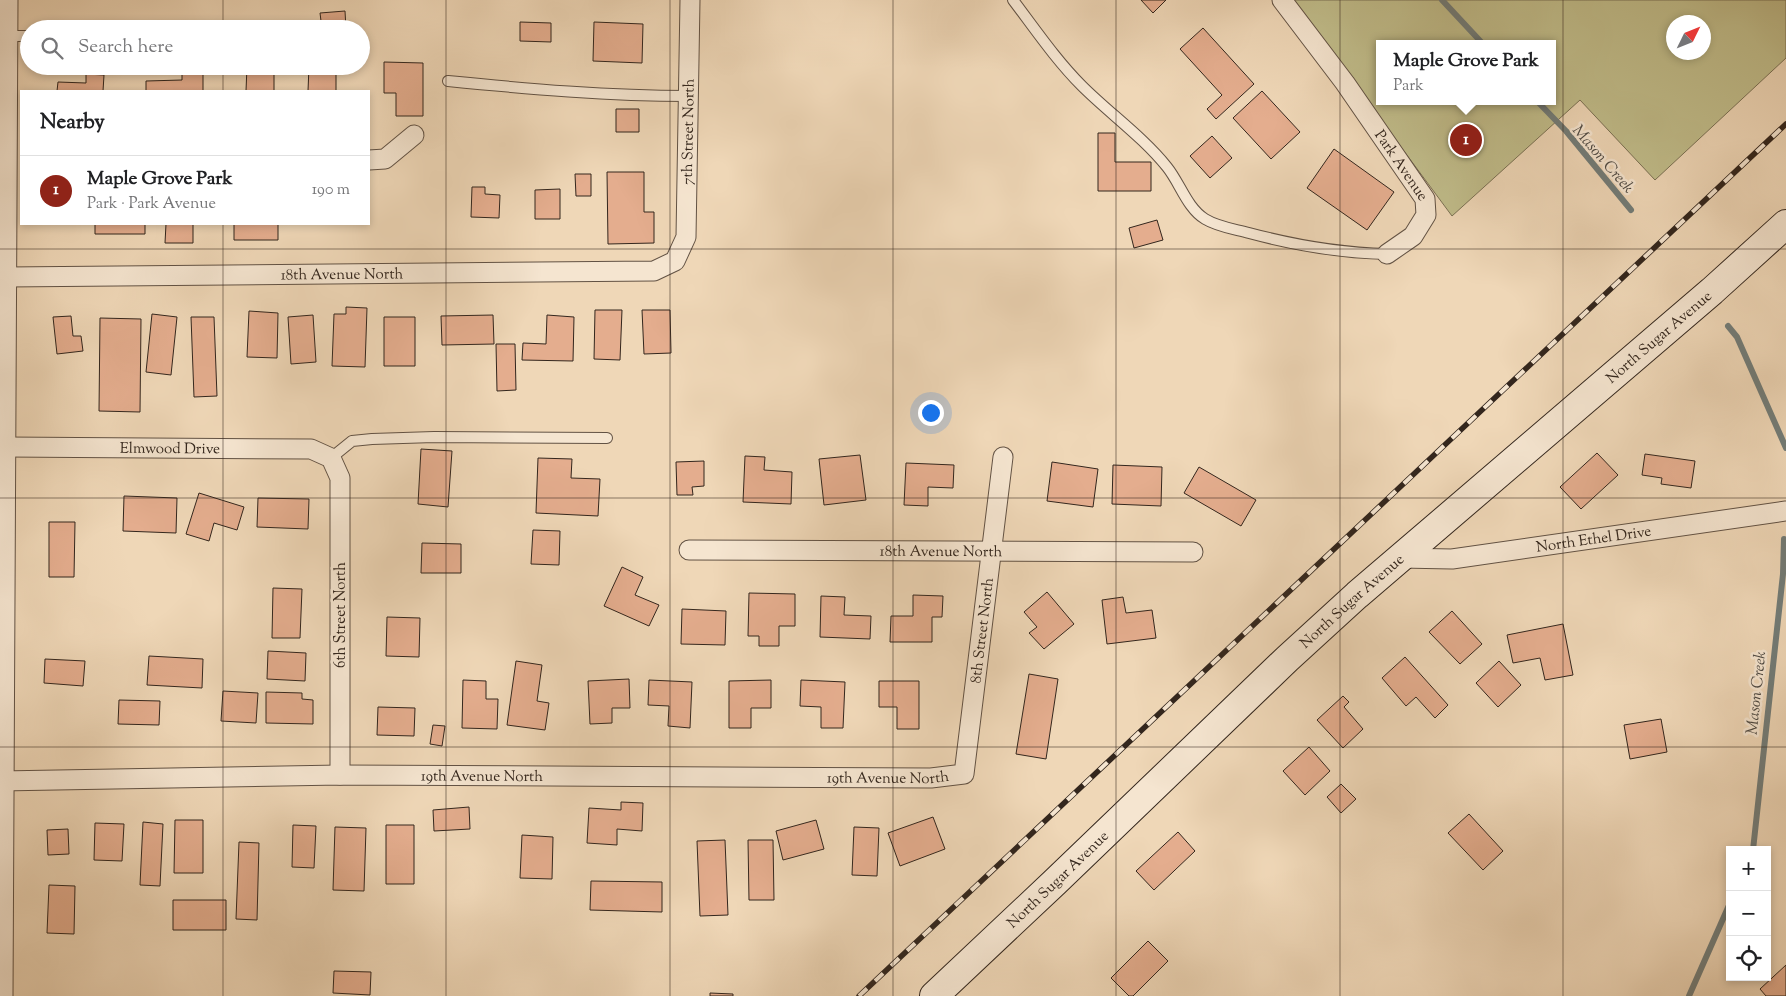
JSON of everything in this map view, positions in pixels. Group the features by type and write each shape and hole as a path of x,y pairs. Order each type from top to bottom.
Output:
{"street":[{"path":"3,996 2,586 6,447 3,409 7,277 4,217 14,173 4,37 8,0"},
{"name":"7th Street North","path":"675,261 686,237 690,0"},
{"name":"Park Avenue","path":"1282,0 1345,83 1426,199 1426,216 1413,236 1387,254"},
{"path":"370,160 386,159 414,135"},
{"name":"North Sugar Avenue","path":"934,996 1287,659 1357,595 1712,291 1786,224"},
{"name":"18th Avenue North","path":"7,277 654,271 675,261"},
{"name":"Elmwood Drive","path":"6,447 311,449 331,458"},
{"name":"8th Street North","path":"964,774 1003,456"},
{"name":"6th Street North","path":"331,458 340,478 340,775"},
{"name":"North Ethel Drive","path":"1400,558 1452,559 1786,511"},
{"name":"18th Avenue North","path":"689,550 1193,552"},
{"name":"19th Avenue North","path":"2,781 340,775 931,778 964,774"}],"lane":[{"path":"1013,0 1057,58 1081,85 1168,168 1192,206 1204,218 1220,226 1283,242 1354,253 1387,254"},
{"path":"4,37 20,36"},
{"path":"448,81 629,96 689,96"},
{"path":"331,458 352,441 372,439 434,437 607,438"}],"shaded area":[{"path":"1292,0 1786,0 1786,58 1655,180 1580,100 1452,216"}],"building":[{"path":"1141,0 1166,0 1153,13"},
{"path":"345,11 346,20 321,20 320,13"},
{"path":"520,22 551,23 551,42 520,41"},
{"path":"594,22 643,24 642,63 593,61"},
{"path":"1203,28 1254,84 1216,119 1207,109 1222,95 1180,49"},
{"path":"384,62 423,63 423,116 396,116 396,93 384,93"},
{"path":"86,75 104,75 103,90 57,90 58,82 86,83"},
{"path":"182,75 203,75 203,90 146,90 146,81 182,80"},
{"path":"247,75 274,75 274,90 246,90"},
{"path":"309,75 336,75 336,90 308,90"},
{"path":"1262,91 1300,132 1271,159 1233,118"},
{"path":"616,109 639,109 639,132 616,132"},
{"path":"1098,133 1115,133 1115,162 1151,162 1151,191 1098,191"},
{"path":"1212,136 1232,158 1210,178 1190,156"},
{"path":"1334,149 1394,192 1367,230 1307,188"},
{"path":"607,172 644,172 644,212 654,212 654,243 608,244"},
{"path":"575,174 591,174 591,196 576,196"},
{"path":"472,187 485,187 485,194 500,195 499,218 471,217"},
{"path":"560,189 560,219 535,219 535,190"},
{"path":"1157,220 1163,240 1134,248 1129,228"},
{"path":"95,225 145,225 145,234 95,234"},
{"path":"166,225 193,225 193,243 165,243"},
{"path":"234,225 278,225 278,240 234,240"},
{"path":"346,307 367,308 365,367 332,366 334,314 346,314"},
{"path":"595,310 622,310 620,360 594,359"},
{"path":"642,310 670,310 671,353 644,354"},
{"path":"249,311 278,313 277,358 247,357"},
{"path":"152,314 177,317 171,375 146,372"},
{"path":"313,315 316,362 291,364 288,317"},
{"path":"493,315 494,344 442,345 441,316"},
{"path":"547,315 574,317 573,361 522,360 523,343 546,344"},
{"path":"71,316 73,336 81,336 83,351 57,354 53,317"},
{"path":"191,317 214,317 217,396 194,397"},
{"path":"384,317 415,317 415,366 384,366"},
{"path":"100,318 141,319 140,412 99,411"},
{"path":"496,344 515,344 516,390 497,391"},
{"path":"421,449 452,451 448,507 418,504"},
{"path":"1597,453 1618,475 1581,509 1560,487"},
{"path":"1645,454 1695,461 1691,488 1661,484 1662,478 1642,475"},
{"path":"860,455 866,500 824,505 819,459"},
{"path":"745,456 765,457 764,470 792,472 791,504 743,502"},
{"path":"538,458 572,459 571,478 600,479 598,516 536,513"},
{"path":"704,461 704,486 692,487 693,495 677,495 676,462"},
{"path":"1052,462 1098,469 1093,507 1047,501"},
{"path":"906,463 954,465 953,488 928,487 928,506 904,505"},
{"path":"1113,465 1162,467 1161,506 1112,504"},
{"path":"1199,467 1256,500 1241,526 1184,493"},
{"path":"199,493 244,507 237,530 214,523 209,541 186,534"},
{"path":"124,496 177,498 176,533 123,531"},
{"path":"258,498 309,499 308,529 257,527"},
{"path":"49,522 75,522 74,577 49,577"},
{"path":"533,530 560,531 559,565 531,564"},
{"path":"422,543 461,544 461,573 421,573"},
{"path":"622,567 643,577 635,595 659,605 649,626 604,606"},
{"path":"273,588 302,589 300,638 272,638"},
{"path":"1047,592 1074,624 1044,649 1029,633 1037,627 1024,612"},
{"path":"749,593 795,594 795,626 779,626 779,646 759,646 759,636 748,636"},
{"path":"913,595 943,596 942,617 932,617 932,642 890,642 891,616 913,616"},
{"path":"821,596 845,597 844,615 871,616 870,639 820,637"},
{"path":"1123,597 1126,613 1152,610 1156,638 1107,644 1102,600"},
{"path":"682,609 726,611 725,645 681,644"},
{"path":"1452,611 1482,644 1460,664 1429,632"},
{"path":"387,617 420,618 419,657 386,656"},
{"path":"1563,624 1573,675 1545,680 1540,658 1513,663 1507,635"},
{"path":"268,651 306,653 305,681 267,679"},
{"path":"149,656 203,659 202,688 147,685"},
{"path":"1405,657 1448,705 1435,718 1416,697 1406,706 1382,678"},
{"path":"45,659 85,661 83,686 44,683"},
{"path":"516,661 542,665 537,701 549,703 545,730 507,725"},
{"path":"1499,661 1521,685 1498,707 1476,683"},
{"path":"1029,674 1058,679 1046,759 1016,754"},
{"path":"629,679 630,708 612,708 612,723 590,724 588,681"},
{"path":"463,680 486,681 486,699 498,699 497,729 462,728"},
{"path":"649,680 692,682 690,728 668,726 669,706 648,705"},
{"path":"771,680 771,708 751,708 751,728 729,728 729,681"},
{"path":"801,680 845,682 843,728 821,728 821,707 800,706"},
{"path":"879,681 919,681 919,729 897,729 897,707 879,707"},
{"path":"223,691 258,693 256,723 221,721"},
{"path":"266,692 302,693 302,699 313,700 313,724 266,723"},
{"path":"1343,696 1349,702 1344,707 1363,729 1343,748 1317,720"},
{"path":"119,700 160,701 159,725 118,724"},
{"path":"378,707 415,708 414,736 377,735"},
{"path":"1661,719 1667,752 1630,759 1624,725"},
{"path":"433,725 445,726 442,746 430,744"},
{"path":"1309,747 1330,771 1305,795 1283,771"},
{"path":"1341,784 1356,799 1341,813 1327,797"},
{"path":"621,802 643,803 642,831 617,829 617,845 587,843 589,808 621,810"},
{"path":"469,807 470,829 434,831 433,810"},
{"path":"1469,814 1503,851 1483,870 1448,833"},
{"path":"933,817 945,849 900,866 888,833"},
{"path":"175,820 203,820 203,873 174,873"},
{"path":"816,820 824,849 783,860 776,831"},
{"path":"143,822 163,824 160,886 140,885"},
{"path":"95,823 124,824 122,861 94,860"},
{"path":"293,825 316,826 314,868 292,867"},
{"path":"386,825 414,825 414,884 386,884"},
{"path":"335,827 366,828 364,891 333,890"},
{"path":"854,827 879,828 877,876 852,875"},
{"path":"68,829 69,854 48,855 47,830"},
{"path":"1178,832 1195,851 1154,890 1136,871"},
{"path":"522,835 553,837 552,879 520,878"},
{"path":"725,840 728,915 700,916 697,841"},
{"path":"748,840 773,840 774,900 749,900"},
{"path":"239,842 259,843 257,920 236,919"},
{"path":"591,881 662,882 662,912 590,910"},
{"path":"49,885 75,886 74,934 47,933"},
{"path":"173,900 226,900 226,930 173,930"},
{"path":"1148,941 1168,961 1133,996 1129,996 1111,978"},
{"path":"1786,965 1786,996 1766,996 1760,989 1771,981"},
{"path":"334,971 371,972 370,995 333,993"},
{"path":"710,993 733,994 733,996 710,996"}],"waterway":[{"name":"Mason Creek","path":"1442,0 1479,40"},
{"name":"Mason Creek","path":"1541,105 1566,131 1631,210"},
{"name":"Mason Creek","path":"1728,326 1737,337 1786,448"},
{"name":"Mason Creek","path":"1753,846 1783,574 1784,539"},
{"name":"Mason Creek","path":"1689,996 1726,912"}],"railway":[{"path":"859,996 1786,124"}],"place":[{"name":"Maple Grove Park","path":"1466,140"}]}
